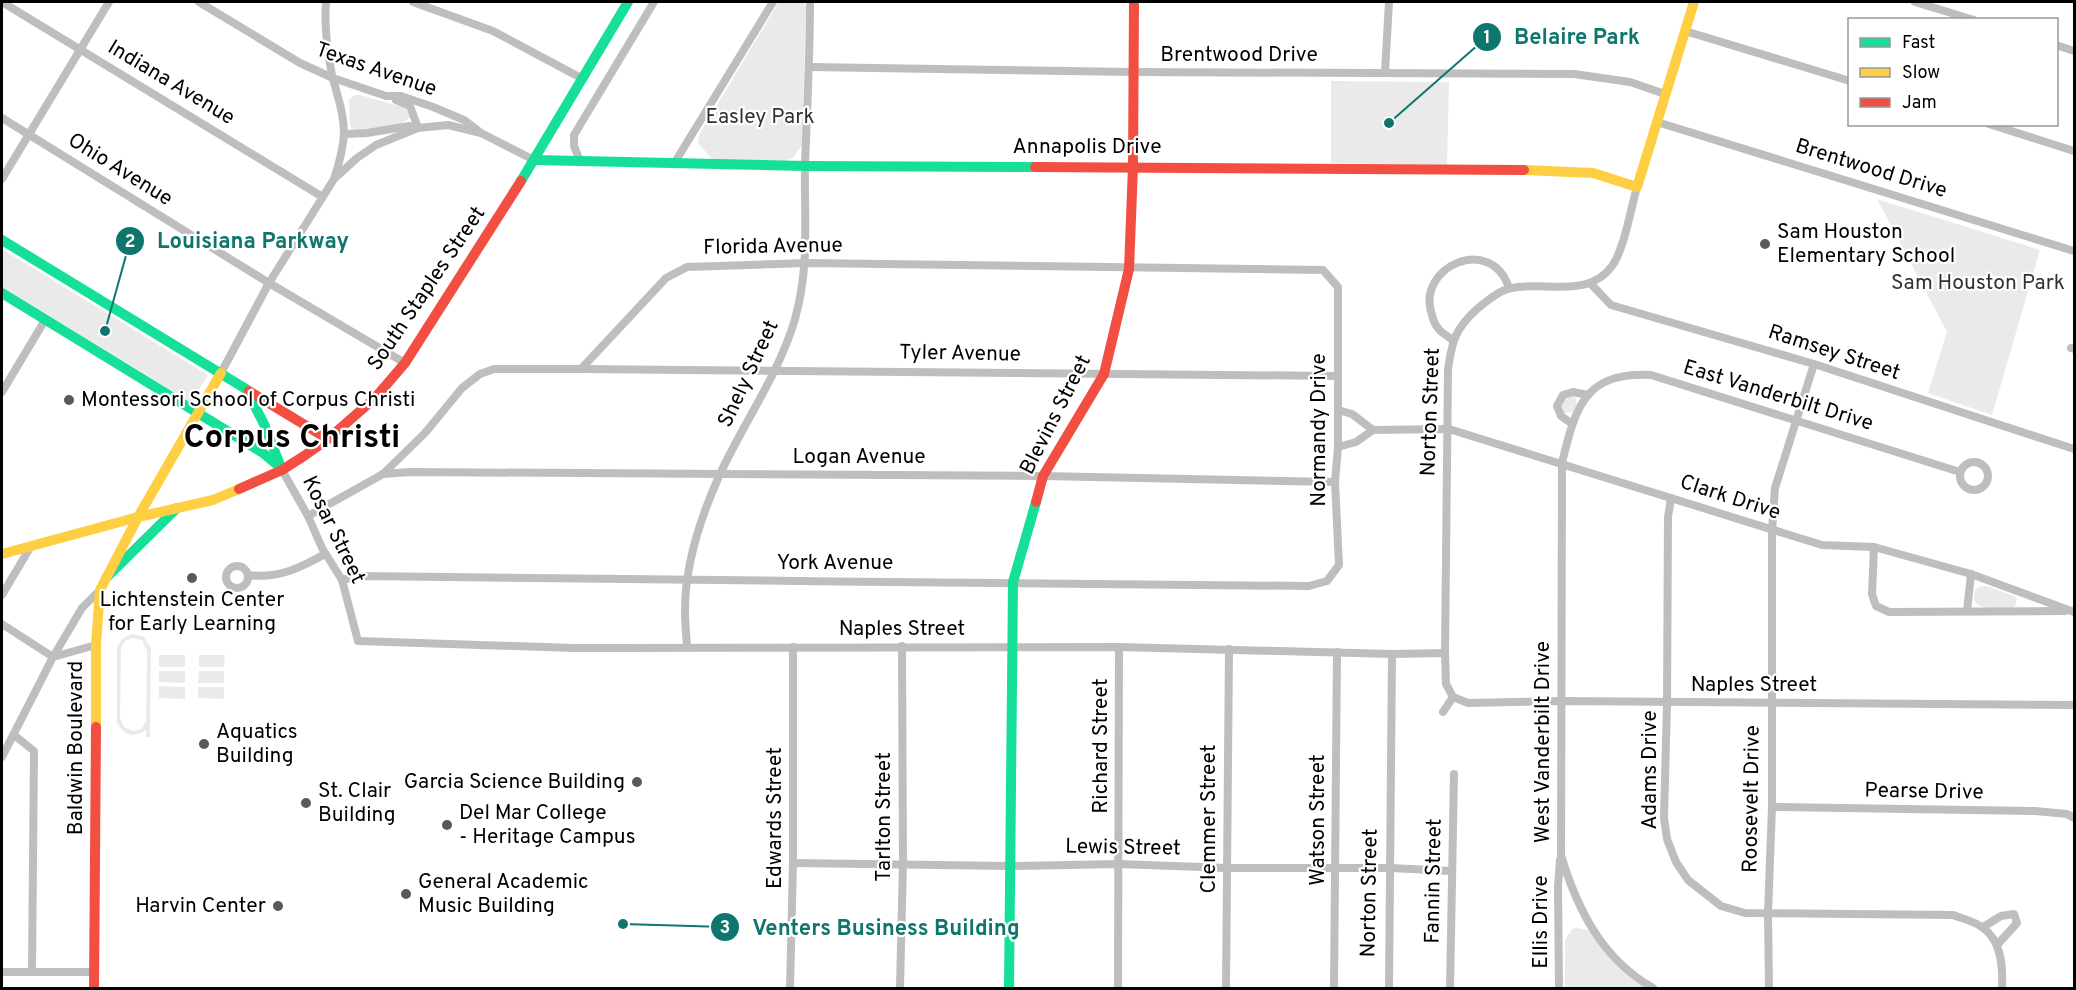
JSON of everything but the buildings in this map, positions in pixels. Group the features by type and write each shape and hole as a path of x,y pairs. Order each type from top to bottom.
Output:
{"main road":[{"name":"South Staples Street","path":"2,554 138,516 213,500 282,470 328,439 375,398 405,363 534,160 628,2"},
{"name":"Blevins Street","path":"1009,988 1013,582 1043,476 1104,374 1129,269 1133,167 1134,2"},
{"path":"1636,187 1692,2"},
{"name":"Annapolis Drive","path":"534,160 805,166 1549,170 1593,173 1636,187"},
{"path":"2,240 328,439"},
{"path":"2,293 263,453 282,470"},
{"name":"Baldwin Boulevard","path":"94,988 96,645 100,590 138,516 221,373"},
{"path":"246,389 264,424 282,470"},
{"path":"106,578 177,508"}],"street":[{"name":"Indiana Avenue","path":"2,2 321,196"},
{"path":"2,179 109,2"},
{"name":"Texas Avenue","path":"199,2 300,63 333,78 386,96 401,96 434,107 464,120 481,133 534,160"},
{"path":"221,373 268,284 334,178 340,159 344,134 342,112 327,50 326,2"},
{"path":"413,2 493,31 583,79"},
{"path":"580,161 574,146 574,135 654,2"},
{"path":"675,162 773,2"},
{"name":"Shely Street","path":"687,646 685,609 696,537 720,475 774,370 795,319 806,263 805,166 810,67 810,2"},
{"path":"1385,73 1389,2"},
{"path":"1915,2 1967,18"},
{"path":"1685,31 1848,80"},
{"path":"2058,46 2074,51"},
{"name":"Brentwood Drive","path":"810,67 1134,72 1574,74 1630,82 1665,94"},
{"path":"386,96 410,106 418,128"},
{"name":"Ohio Avenue","path":"2,118 268,284 405,363"},
{"name":"Brentwood Drive","path":"1657,122 2074,251"},
{"name":"Texas Avenue","path":"334,178 357,158 376,146 418,128 448,125 481,133"},
{"name":"Texas Avenue","path":"344,134 367,133 409,126 418,128"},
{"path":"1995,126 2074,151"},
{"path":"1590,283 1602,276 1617,256 1636,187"},
{"path":"1452,340 1437,328 1431,312 1429,297 1434,284 1442,274 1455,263 1470,260 1484,261 1505,275 1509,288"},
{"name":"Florida Avenue","path":"581,369 666,278 687,267 806,263 1323,270 1332,278"},
{"name":"Normandy Drive","path":"1327,581 1339,565 1335,482 1338,447 1338,287 1332,278"},
{"name":"Norton Street","path":"1453,697 1446,684 1445,654 1448,369 1452,340 1460,327 1487,300 1509,288 1576,287 1590,283"},
{"name":"Ramsey Street","path":"1590,283 1611,305 1814,364 1978,419 2074,448"},
{"path":"2,392 45,320"},
{"name":"Roosevelt Drive","path":"1769,988 1768,913 1772,807 1772,531 1775,488 1814,364"},
{"path":"308,516 383,474 425,433 462,388 480,374 494,369 581,369"},
{"name":"Tyler Avenue","path":"581,369 1338,376"},
{"name":"East Vanderbilt Drive","path":"1562,463 1571,423 1588,395 1594,388 1611,379 1629,374 1651,375 1960,472"},
{"name":"East Vanderbilt Drive","path":"1571,423 1561,416 1557,406 1563,395 1573,392 1588,395"},
{"path":"1338,410 1352,414 1373,430"},
{"name":"Clark Drive","path":"1338,447 1356,442 1373,430 1449,429 1822,545 1874,547 1971,574 2073,612"},
{"name":"West Vanderbilt Drive","path":"1562,463 1561,855 1571,889 1586,921 1618,961 1653,988"},
{"name":"Kosar Street","path":"282,470 308,516 325,554 342,580 358,641"},
{"name":"Logan Avenue","path":"383,474 410,472 1043,476 1335,482"},
{"name":"Adams Drive","path":"1671,498 1668,517 1664,818 1667,839 1676,862 1688,879 1703,894 1721,906 1745,913 1953,915 1983,927"},
{"path":"2,595 31,546"},
{"path":"1874,547 1872,594 1876,606 1889,612 2073,612"},
{"path":"248,575 258,577 298,570 325,554"},
{"path":"1967,611 1971,574"},
{"name":"York Avenue","path":"342,580 359,576 1309,586 1327,581"},
{"path":"2,757 53,657 82,608 100,590"},
{"path":"2,624 53,657 96,645"},
{"name":"Naples Street","path":"358,641 574,648 1119,647 1445,654"},
{"name":"Tarlton Street","path":"900,988 903,864 902,646"},
{"name":"Edwards Street","path":"790,988 793,863 793,647"},
{"name":"Richard Street","path":"1118,988 1119,647"},
{"name":"Clemmer Street","path":"1226,988 1229,649"},
{"name":"Watson Street","path":"1334,988 1337,652"},
{"name":"Norton Street","path":"1389,988 1392,654"},
{"path":"1443,712 1453,697"},
{"name":"Naples Street","path":"1453,697 1468,703 1771,702 2074,706"},
{"path":"14,735 34,751 32,972"},
{"name":"Fannin Street","path":"1450,988 1454,774"},
{"name":"Pearse Drive","path":"1772,807 2035,811 2067,814 2074,818"},
{"name":"Ellis Drive","path":"1559,988 1558,886 1561,855"},
{"name":"Lewis Street","path":"793,863 1010,866 1119,864 1452,871"},
{"path":"1997,945 2017,923 2014,914 2001,916 1983,927 1997,945 2003,972 2002,988"},
{"path":"2,972 94,972"}],"green space":[{"name":"Easley Park","path":"779,2 803,2 806,6 802,145 793,158 785,161 711,158 698,143 700,133"},
{"path":"1331,81 1449,82 1447,165 1331,163"},
{"path":"355,95 403,107 410,117 392,126 366,130 353,129 350,126 349,100"},
{"name":"Sam Houston Park","path":"1877,199 2040,250 1992,415 1928,393 1947,332"},
{"path":"2,249 208,375 191,402 2,287"},
{"path":"1572,396 1576,398 1577,405 1574,412 1564,413 1563,401"},
{"path":"1986,586 2014,596 2017,599 2015,606 1986,608 1980,606 1974,597 1975,590"},
{"path":"132,634 144,637 151,648 150,737 146,737 146,730 133,735 128,734 122,730 117,721 117,648 122,639","holes":["132,638 142,640 147,651 146,721 141,729 133,731 124,727 120,718 121,649 125,641"]},
{"path":"159,655 185,655 185,667 159,667"},
{"path":"199,655 225,655 224,667 199,667"},
{"path":"159,671 185,671 185,683 159,682"},
{"path":"199,671 224,671 224,683 198,683"},
{"path":"159,686 185,687 185,699 159,698"},
{"path":"198,687 224,687 224,699 198,698"},
{"path":"1572,929 1588,930 1621,970 1646,988 1565,988 1565,940"}],"traffic: fast":[{"path":"521,181 628,2"},
{"path":"534,160 805,166 1035,167"},
{"path":"2,240 246,389 264,424 282,470"},
{"path":"2,293 263,453 281,468"},
{"path":"1009,988 1013,582 1036,502"},
{"path":"106,578 177,508"}],"traffic: slow":[{"path":"1524,170 1593,173 1637,187 1694,2"},
{"path":"96,727 96,645 100,590 138,517 221,373"},
{"path":"2,554 138,517 213,500 239,489"}],"traffic: jam":[{"path":"1036,502 1043,476 1104,374 1129,269 1133,167 1134,2"},
{"path":"1035,167 1524,170"},
{"path":"239,489 282,470 304,456 328,439 375,398 405,363 521,181"},
{"path":"249,391 328,439"},
{"path":"94,988 96,727"}],"place":[{"name":"Belaire Park","path":"1389,123"},
{"name":"Sam Houston Elementary School","path":"1765,244"},
{"name":"Louisiana Parkway","path":"105,331"},
{"name":"Montessori School of Corpus Christi","path":"69,400"},
{"name":"Lichtenstein Center for Early Learning","path":"192,578"},
{"name":"Aquatics Building","path":"204,744"},
{"name":"Garcia Science Building","path":"637,782"},
{"name":"St. Clair Building","path":"306,803"},
{"name":"Del Mar College - Heritage Campus","path":"447,825"},
{"name":"General Academic Music Building","path":"406,894"},
{"name":"Harvin Center","path":"278,906"},
{"name":"Venters Business Building","path":"623,924"}],"district":[{"name":"Corpus Christi","path":"292,439"}]}
